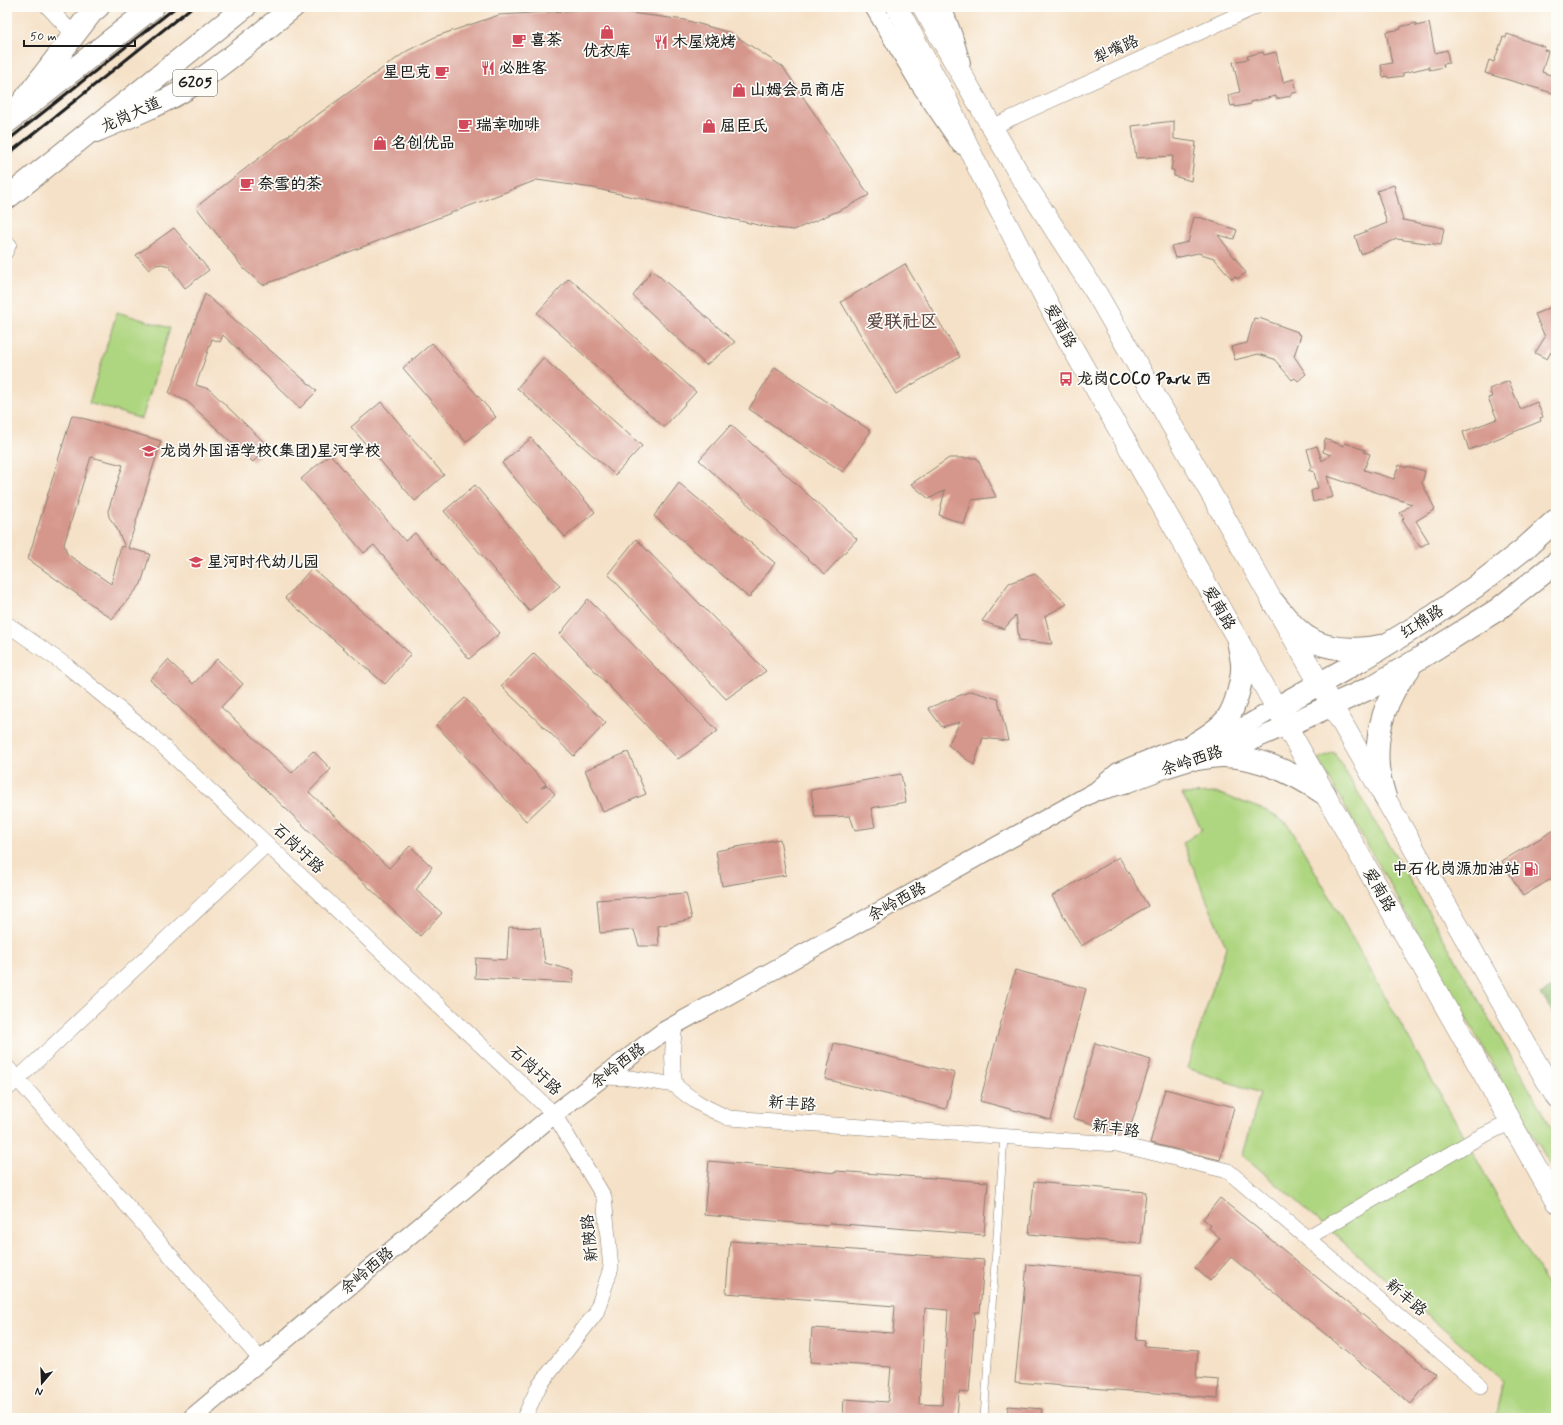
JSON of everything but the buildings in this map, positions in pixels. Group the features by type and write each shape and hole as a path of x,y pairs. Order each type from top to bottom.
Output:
{"main road":[{"path":"7,122 74,35 98,7"},
{"path":"7,122 153,7"},
{"name":"龙岗大道","path":"7,198 245,7"},
{"name":"龙岗大道","path":"84,136 163,102 197,82 293,7"},
{"name":"爱南路","path":"897,7 947,100 980,170 1054,315 1556,1202"},
{"path":"923,7 1019,174 1098,296 1556,1097"},
{"name":"红棉路","path":"1281,717 1320,683 1389,644 1475,586 1524,549 1556,520"},
{"name":"红棉路","path":"1281,717 1332,705 1370,688 1497,610 1556,563"},
{"path":"1274,603 1292,624 1307,638 1326,646 1365,649 1389,644"},
{"path":"1238,642 1242,664 1240,684 1235,702 1226,719 1197,751 1222,756 1245,758 1265,764 1303,780 1325,794"},
{"path":"1385,797 1378,767 1378,744 1381,723 1388,702 1399,681 1416,661"}],"street":[{"path":"48,7 74,35"},
{"path":"874,7 933,106 980,170"},
{"path":"942,7 953,36 967,85"},
{"name":"犁嘴路","path":"992,127 1255,7"},
{"name":"石岗圩路","path":"7,624 67,666 150,735 554,1114"},
{"name":"余岭西路","path":"192,1418 554,1114 664,1031 1096,791 1128,783 1165,769 1197,751 1245,744 1281,717"},
{"path":"12,1084 266,844"},
{"path":"603,1077 630,1078 675,1085 672,1067 672,1046 675,1025"},
{"path":"7,1067 12,1084 261,1360"},
{"name":"新丰路","path":"675,1085 686,1096 704,1107 729,1118 1117,1144 1228,1171 1481,1386"},
{"name":"新陂路","path":"524,1418 539,1386 596,1313 611,1268 604,1197 554,1114"},
{"path":"1307,1238 1474,1140 1510,1122"}],"lane":[{"path":"984,1418 1004,1137"}],"green space":[{"path":"117,312 170,328 142,419 89,403"},
{"path":"1334,752 1428,911 1556,1136 1556,1175 1318,759"},
{"path":"1218,793 1267,811 1289,825 1556,1301 1556,1418 1495,1418 1503,1381 1243,1155 1260,1093 1187,1068 1226,947 1183,843 1202,829 1182,794"},
{"path":"1556,984 1556,1018 1541,994"}],"railway":[{"path":"7,141 176,7"},
{"path":"7,155 192,7"}],"place":[{"name":"优衣库","path":"607,32"},
{"name":"喜茶","path":"519,40"},
{"name":"木屋烧烤","path":"661,42"},
{"name":"必胜客","path":"488,68"},
{"name":"星巴克","path":"442,72"},
{"name":"山姆会员商店","path":"739,90"},
{"name":"瑞幸咖啡","path":"465,125"},
{"name":"屈臣氏","path":"709,126"},
{"name":"名创优品","path":"380,143"},
{"name":"奈雪的茶","path":"247,184"},
{"name":"龙岗COCO Park 西","path":"1066,379"},
{"name":"龙岗外国语学校(集团)星河学校","path":"149,451"},
{"name":"星河时代幼儿园","path":"196,562"},
{"name":"中石化岗源加油站","path":"1531,869"}],"district":[{"name":"爱联社区","path":"902,322"}]}
